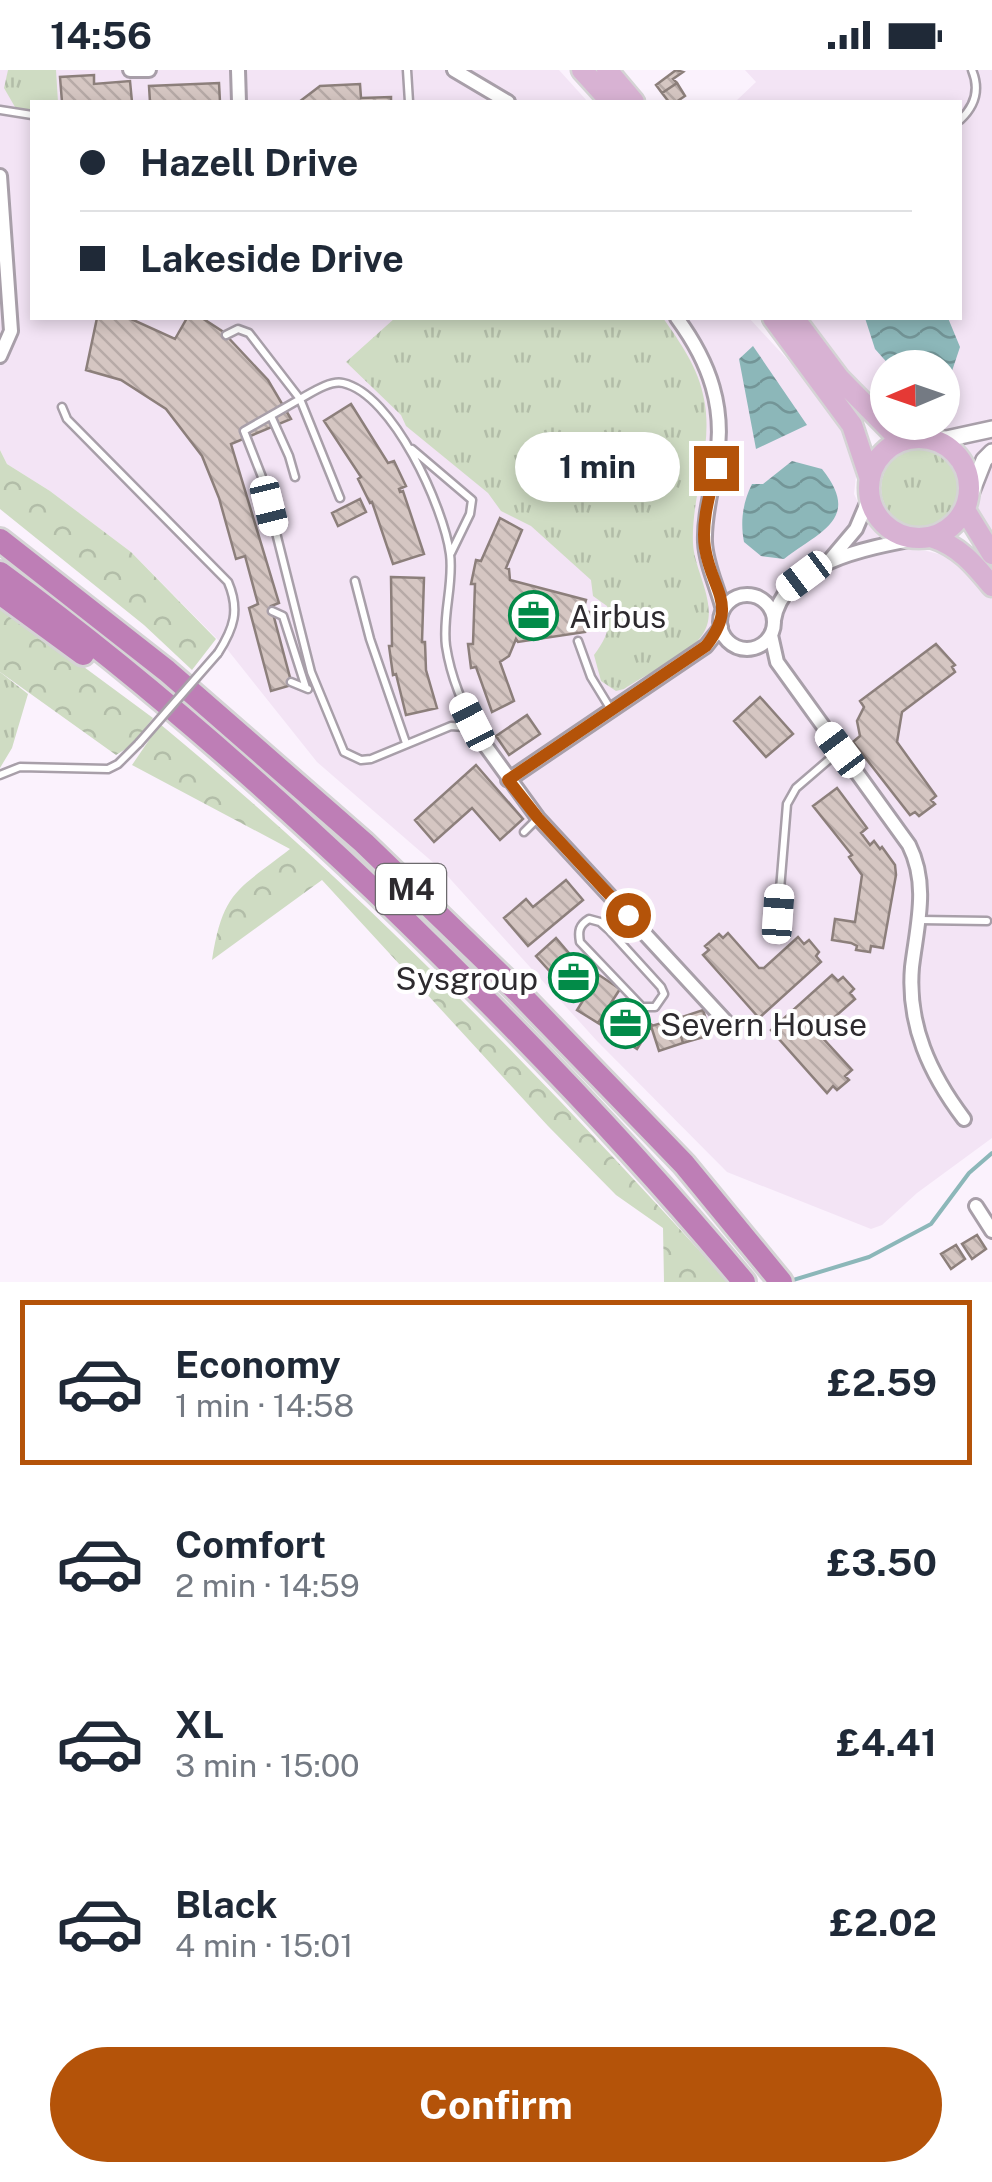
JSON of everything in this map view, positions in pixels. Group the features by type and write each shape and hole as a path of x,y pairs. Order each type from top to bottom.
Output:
{"highway":[{"name":"M4","path":"0,521 170,657 540,1015 684,1164 781,1282"},
{"name":"M4","path":"0,540 167,671 318,801"},
{"name":"M4","path":"0,573 197,727 449,962 563,1076 659,1180 744,1282"},
{"name":"M4","path":"0,594 258,784"}],"main road":[{"path":"582,70 609,100"},
{"path":"607,70 632,100"},
{"path":"775,320 852,425 883,523 898,533 950,543 992,586"},
{"path":"796,320 839,378 901,441"},
{"path":"870,487 876,464 886,451 906,440"},
{"path":"937,440 957,454 967,472 967,504 992,554"},
{"path":"926,538 948,530 967,504"}],"street":[{"path":"130,70 149,70"},
{"path":"238,70 239,100"},
{"path":"454,70 505,100"},
{"path":"0,176 5,305 11,331 0,356"},
{"path":"679,320 704,358 717,395 719,450 705,547 723,610 724,636 738,647"},
{"path":"960,435 992,429"},
{"path":"967,504 984,460 992,452"},
{"path":"755,648 773,628 776,604 786,591 827,562 856,529 870,487"},
{"path":"827,562 876,546 926,538"},
{"path":"712,572 739,596 761,598 786,591"},
{"path":"723,610 739,596"},
{"path":"761,598 772,612 777,662"},
{"path":"508,780 706,646 721,626"},
{"path":"706,646 720,643 755,648 777,662 909,845 919,865 919,920 912,971 916,1023 933,1075 964,1119"},
{"path":"478,734 538,818 730,1025"},
{"path":"976,1206 992,1231"}],"lane":[{"path":"407,70 410,100"},
{"path":"962,117 974,100 972,70"},
{"path":"0,110 30,115"},
{"path":"226,335 238,329 250,333 291,384 340,498"},
{"path":"450,554 470,514 472,500 409,447 376,406 342,382 332,383 244,431 262,477 318,693 344,752 371,759 451,726 478,734"},
{"path":"0,776 15,767 108,770 118,764 218,652 236,615 228,582 67,419 62,407"},
{"path":"271,416 295,477"},
{"path":"409,447 437,505 450,554 446,645 455,689 478,734"},
{"path":"355,581 370,639 406,744"},
{"path":"272,611 284,616 289,627 306,688"},
{"path":"578,641 591,677 610,709"},
{"path":"291,682 318,693"},
{"path":"778,914 787,804 796,788 840,750"},
{"path":"524,832 538,818"},
{"path":"610,931 628,915"},
{"path":"590,920 600,922 610,931 661,987 664,994 655,1007 642,1007 580,942 578,932 582,923 590,920"},
{"path":"919,920 987,922"}],"shaded area":[{"path":"0,70 559,70 586,100 30,100 30,320 751,320 812,386 844,430 856,476 854,494 866,520 896,549 950,557 992,599 992,1138 917,1193 882,1225 871,1229 727,1172 597,1041 443,871 317,762 227,649 131,552 7,464 0,450"},
{"path":"745,70 992,70 992,554 965,510 970,485 967,471 957,454 932,440 960,440 960,350 870,350 870,405 796,320 962,320 962,100 737,100 756,82"}],"green space":[{"path":"8,70 56,70 58,100 30,100 30,111 15,107 4,88"},
{"path":"393,320 664,320 693,367 702,388 706,417 693,525 695,555 709,616 700,638 624,689 616,691 601,681 594,655 609,620 607,606 593,596 591,580 531,526 501,511 488,493 406,426 401,415 346,362"},
{"path":"921,448 936,451 949,460 958,473 958,503 949,516 936,525 921,528 906,525 893,516 884,503 881,488 884,473 893,460 906,451"},
{"path":"0,450 7,464 131,552 216,639 192,670 144,625 0,509"},
{"path":"0,605 153,718 132,745 116,755 0,672"},
{"path":"0,672 28,694 12,748 0,768"},
{"path":"160,724 383,923 524,1064 728,1282 664,1282 663,1228 616,1195 548,1126 322,880 212,960 228,905 245,884 290,849 132,765"}],"water":[{"path":"866,320 949,320 960,347 959,350 876,350"},
{"path":"753,346 807,425 756,449 739,359"},
{"path":"792,461 822,469 838,500 837,512 822,531 784,559 761,556 744,542 742,519 746,498 752,484 763,484"}],"building":[{"path":"676,70 683,72 673,79 677,83 662,93 656,85"},
{"path":"94,75 94,84 130,81 132,100 62,100 60,77"},
{"path":"219,83 220,100 150,100 149,86"},
{"path":"677,83 685,96 667,100 662,93"},
{"path":"360,84 361,98 391,100 302,100 320,86"},
{"path":"97,320 133,320 175,339 186,320 205,320 222,331 268,380 291,419 231,444 279,603 271,606 292,685 271,691 249,608 258,604 245,556 236,559 202,456 166,409 121,380 86,370"},
{"path":"351,404 388,463 394,461 406,486 399,489 403,491 424,554 393,564 372,502 358,479 361,477 324,421"},
{"path":"360,499 366,512 338,526 332,513"},
{"name":"Airbus","path":"500,518 522,530 506,568 510,580 586,600 583,611 597,613 596,618 583,621 585,632 518,642 516,639 509,656 500,662 514,701 492,712 476,667 471,668 468,644 473,644 475,584 471,584 476,560 481,561"},
{"path":"391,577 424,578 422,642 437,708 406,715 396,674 393,675 389,646"},
{"path":"936,644 955,665 955,672 902,712 897,742 936,796 931,800 935,804 919,816 915,812 910,815 853,742 860,736 857,721 864,707 860,701"},
{"path":"760,697 793,734 766,757 734,721"},
{"path":"527,715 540,734 509,755 496,736"},
{"path":"476,765 523,819 500,840 472,808 434,842 415,820"},
{"path":"837,788 867,828 861,833 870,845 874,841 882,847 895,865 883,948 871,946 870,952 832,940 835,919 855,922 862,875 849,857 852,855 813,806"},
{"path":"566,880 583,900 528,946 504,918 526,899 533,907"},
{"path":"728,933 759,968 764,968 798,937 804,944 809,940 819,952 816,956 821,962 759,1018 703,955 709,950 705,946 719,934 723,938"},
{"path":"556,938 573,958 554,976 536,956"},
{"path":"573,958 592,979 572,996 554,976"},
{"path":"599,975 620,989 598,1023 577,1010"},
{"path":"832,975 838,981 843,977 854,989 850,993 855,999 820,1030 820,1035 852,1070 845,1076 849,1080 827,1093 771,1030"},
{"name":"Severn House","path":"613,1001 652,1025 637,1049 598,1023"},
{"path":"703,1010 711,1035 683,1043 676,1019"},
{"path":"676,1019 683,1043 659,1051 651,1026"},
{"path":"977,1235 986,1249 972,1259 962,1244"},
{"path":"956,1245 965,1259 951,1269 941,1254"}],"waterway":[{"path":"790,1281 869,1257 931,1224 969,1173 992,1153"}],"place":[{"name":"Airbus","path":"534,616"},
{"name":"Sysgroup","path":"573,978"},
{"name":"Severn House","path":"625,1024"}],"route":[{"path":"628,915 508,780 706,646 721,626 723,610 705,547 716,468"}]}
